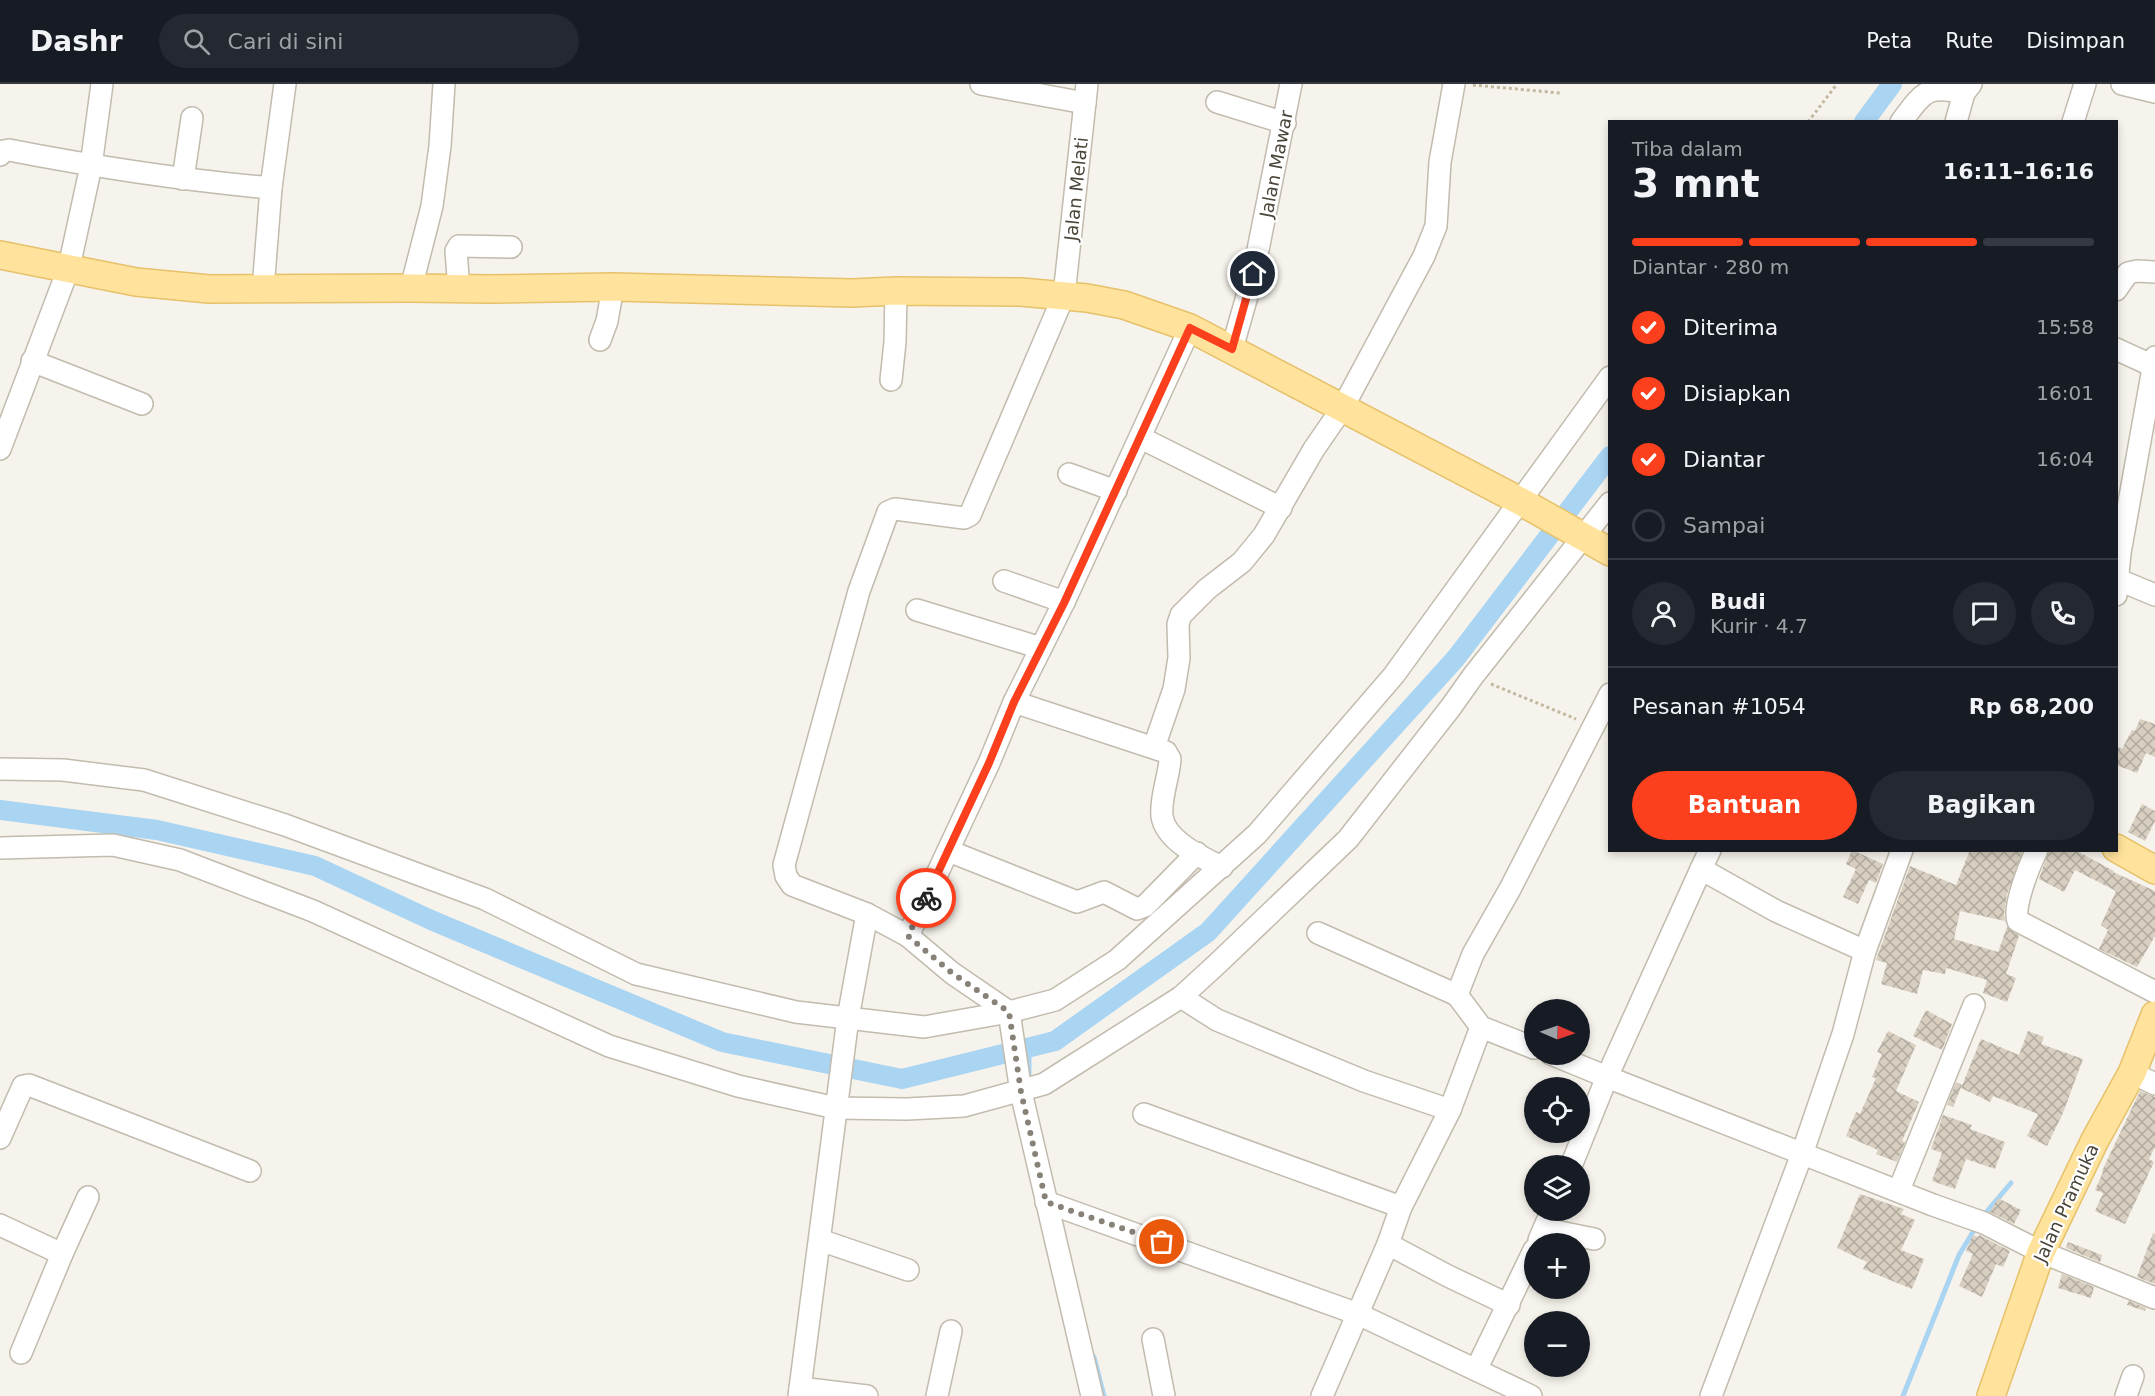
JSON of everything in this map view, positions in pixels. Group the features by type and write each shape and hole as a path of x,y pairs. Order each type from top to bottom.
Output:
{"main road":[{"path":"0,255 136,282 209,290 613,287 852,293 1021,292 1064,295 1124,305 1190,328 1232,349 1608,551"},
{"path":"2118,849 2155,870"},
{"name":"Jalan Pramuka","path":"1991,1396 2041,1252 2090,1149 2143,1079 2155,1016"}],"street":[{"path":"0,449 69,267 91,166 102,84"},
{"path":"262,289 271,188 285,84"},
{"path":"411,288 432,206 440,146 444,84"},
{"path":"981,84 1086,93"},
{"name":"Jalan Mawar","path":"1232,349 1253,274 1292,84"},
{"path":"1154,747 1174,689 1179,658 1178,624 1181,615 1207,589 1242,562 1264,535 1314,449 1343,407 1424,256 1436,226 1440,162 1463,84"},
{"path":"2074,120 2085,84"},
{"path":"2122,84 2155,92"},
{"path":"1903,120 1922,95 1932,88 1948,87 1968,89 1957,120"},
{"name":"Jalan Melati","path":"867,914 792,885 786,876 784,865 859,591 888,513 892,510 964,518 970,515 1064,295 1086,93"},
{"path":"1217,102 1285,123"},
{"path":"183,179 192,117"},
{"path":"0,155 3,151 9,150 91,166 271,188"},
{"path":"459,289 456,251 459,246 511,246"},
{"path":"2118,287 2128,273 2155,272"},
{"path":"600,340 607,321 613,287"},
{"path":"891,380 895,342 896,291"},
{"path":"908,936 989,763 1014,702 1064,603 1190,328"},
{"path":"2118,350 2154,361 2118,552 2118,587 2155,595"},
{"path":"32,361 142,404"},
{"path":"0,769 63,770 144,780 285,825 485,899 636,974 847,1025 924,1028 1009,1015 1054,1000 1117,960 1257,834 1394,675 1523,504 1608,380"},
{"path":"1141,438 1281,508"},
{"path":"1069,474 1116,491"},
{"path":"0,848 113,845 180,860 313,911 609,1046 738,1086 837,1104 907,1109 964,1106 1020,1088 1044,1084 1181,997 1348,839 1473,676 1575,533 1608,505"},
{"path":"1004,581 1064,603"},
{"path":"917,610 1041,648"},
{"path":"1457,995 1473,954 1510,889 1608,698"},
{"path":"1014,702 1166,752 1170,759 1162,816 1166,828 1177,842 1222,867"},
{"path":"949,851 1077,902 1104,892 1137,909 1146,906 1197,853"},
{"path":"1711,1396 1802,1154 1843,1034 1865,951 1901,852"},
{"path":"2036,852 2017,908 2018,921 2155,992"},
{"path":"1575,1155 1607,1077 1705,860 1776,911 1865,951"},
{"path":"867,1396 799,1392 847,1025 867,914 908,936 952,973 1009,1015 1020,1088 1092,1396"},
{"path":"1318,933 1457,995 1481,1026 1524,1044"},
{"path":"1181,997 1217,1020 1364,1081 1450,1110"},
{"path":"1899,1190 1974,1005"},
{"path":"1322,1396 1388,1244 1401,1207 1450,1110 1481,1026"},
{"path":"1578,1065 1984,1223 2041,1252 2155,1298"},
{"path":"0,1138 23,1086 29,1085 249,1171"},
{"path":"1144,1114 1401,1207"},
{"path":"21,1353 88,1197"},
{"path":"1046,1202 1358,1314 1531,1396"},
{"path":"0,1226 62,1254"},
{"path":"1545,1228 1594,1239"},
{"path":"820,1240 908,1270"},
{"path":"1388,1244 1509,1305"},
{"path":"1476,1370 1524,1272"},
{"path":"937,1396 951,1331"},
{"path":"1153,1339 1164,1396"}],"path":[{"path":"1463,84 1560,93"},
{"path":"1810,120 1837,84"},
{"path":"1473,676 1593,726"}],"building":[{"path":"2140,719 2155,724 2155,757 2146,753 2137,773 2118,766 2118,747 2122,749 2132,730 2135,731"},
{"path":"2142,804 2155,811 2155,821 2145,841 2128,832"},
{"path":"1851,852 1856,852 1883,864 1876,883 1869,880 1858,904 1843,897 1856,869 1846,864"},
{"path":"1969,852 2022,852 2007,894 2005,921 1960,911 1954,939 1998,952 2007,927 2019,936 2006,974 2016,978 2007,1002 1983,993 1987,980 1946,968 1945,974 1923,970 1917,994 1881,984 1887,963 1876,960 1910,866 1956,885"},
{"path":"2048,852 2079,852 2113,872 2155,891 2155,936 2137,967 2099,949 2108,930 2101,925 2116,891 2075,870 2064,892 2039,879"},
{"path":"1926,1010 1952,1024 1942,1050 1913,1036"},
{"path":"1888,1031 1916,1045 1896,1091 1919,1102 1902,1141 1905,1142 1897,1162 1876,1154 1878,1150 1846,1136 1856,1112 1860,1114 1876,1078 1872,1077 1882,1054 1877,1052"},
{"path":"2028,1031 2044,1037 2041,1044 2083,1059 2063,1113 2047,1146 2027,1136 2038,1114 1993,1096 1990,1102 1961,1088 1981,1039 2019,1055"},
{"path":"1956,1082 1962,1085 1953,1107 1947,1105"},
{"path":"2140,1091 2155,1097 2155,1147 2149,1159 2154,1162 2125,1224 2095,1211 2103,1193 2095,1190"},
{"path":"1943,1115 1972,1125 1970,1129 2005,1142 1995,1169 1966,1159 1955,1189 1932,1181 1942,1153 1931,1149"},
{"path":"1860,1194 1904,1209 1901,1214 1915,1220 1901,1250 1924,1259 1912,1289 1863,1269 1867,1262 1837,1248"},
{"path":"1998,1198 2021,1210 2014,1224 1990,1212"},
{"path":"2153,1233 2155,1234 2155,1284 2137,1277"},
{"path":"1973,1235 1978,1237 1979,1235 2010,1251 2003,1267 1996,1264 1982,1297 1959,1286 1973,1254 1966,1251"},
{"path":"2068,1242 2102,1255 2100,1262 2066,1248"},
{"path":"2062,1274 2094,1287 2091,1298 2058,1288"},
{"path":"2129,1301 2146,1308 2145,1311 2127,1305"}],"waterway":[{"path":"1865,120 1892,84"},
{"path":"0,810 157,830 315,866 431,920 722,1042 902,1079 1055,1041 1208,932 1456,658 1608,459"},
{"path":"1029,1048 1029,1078"},
{"path":"1983,1216 2011,1183"},
{"path":"1903,1396 1959,1255 1976,1227"},
{"path":"1094,1357 1104,1396"}],"way so far":[{"path":"926,898 908,936 952,973 1009,1012 1021,1092 1046,1202 1162,1242"}],"route":[{"path":"926,898 989,763 1014,702 1064,603 1190,328 1232,349 1253,274"}]}
